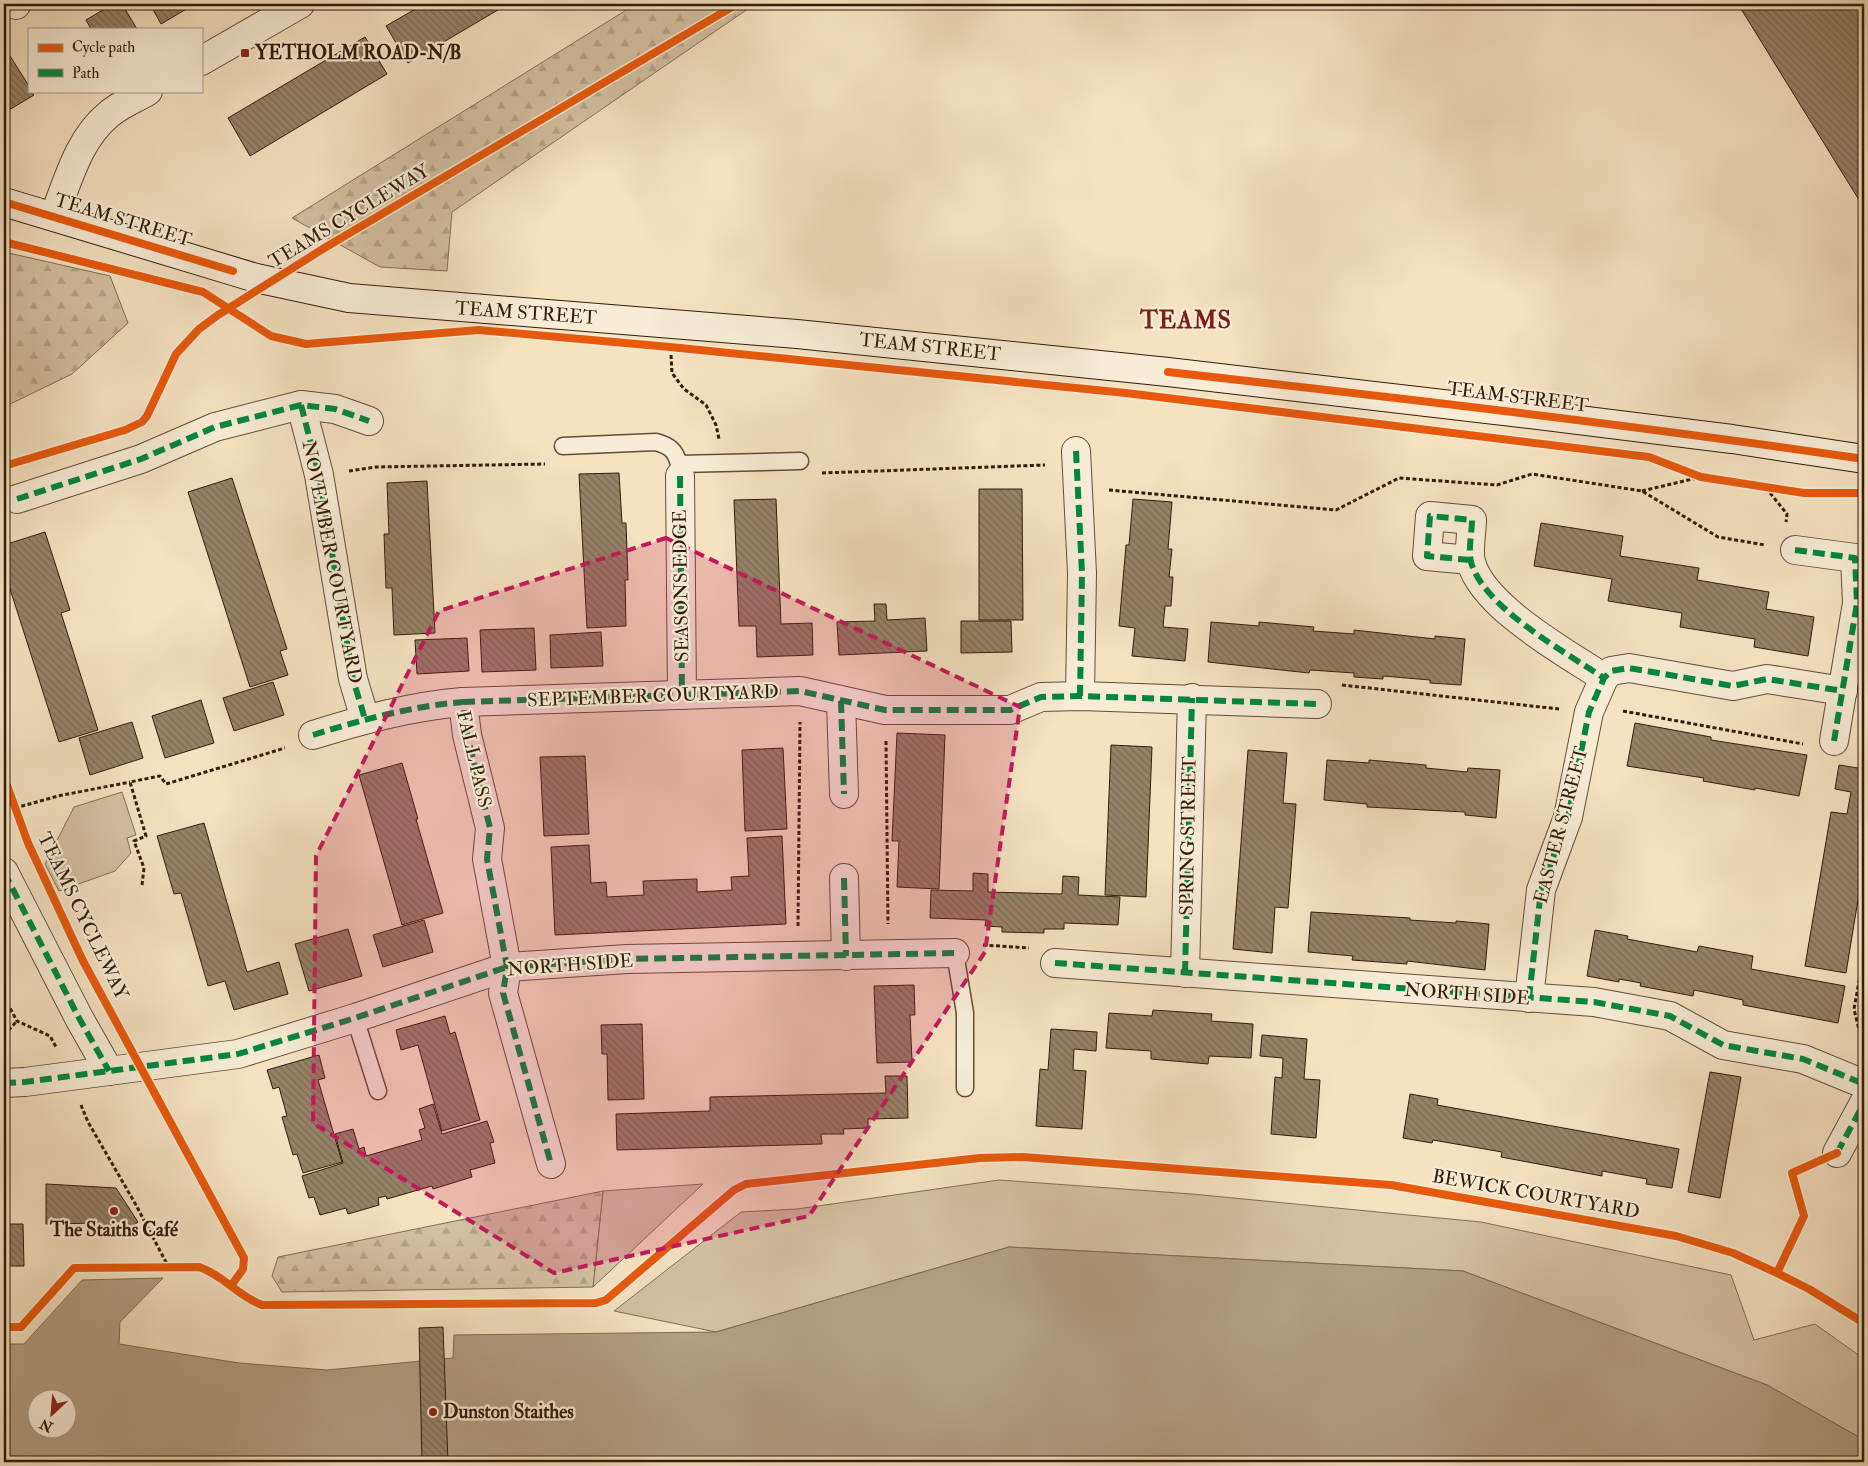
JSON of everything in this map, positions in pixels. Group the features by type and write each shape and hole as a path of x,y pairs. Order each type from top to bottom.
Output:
{"street":[{"path":"202,59 300,4"},
{"path":"54,216 78,153 92,131 108,114 146,92"},
{"name":"TEAM STREET","path":"4,202 256,278 349,298 797,334 1148,370 1732,439 1864,459"},
{"path":"17,499 141,459 214,427 301,404 335,409 369,421"},
{"name":"NOVEMBER COURTYARD","path":"301,404 319,475 343,630 353,679 365,719"},
{"path":"1076,458 1082,573 1080,696"},
{"name":"SEASONS EDGE","path":"680,470 682,695"},
{"path":"1789,548 1854,558 1857,603 1834,741"},
{"path":"1470,560 1489,594 1516,618 1604,678 1611,671 1629,668 1733,686 1767,679 1843,691"},
{"name":"EASTER STREET","path":"1529,998 1541,890 1568,818 1589,712 1604,678"},
{"name":"SEPTEMBER COURTYARD","path":"462,702 800,691 885,710 1010,710 1041,697 1080,696 1192,698 1317,704"},
{"name":"SPRING STREET","path":"1185,973 1192,698"},
{"path":"842,701 844,794"},
{"name":"FALL PASS","path":"313,735 365,719 462,702 467,735 490,828 488,859 507,967 503,993 552,1164"},
{"path":"4,872 79,1018 109,1071"},
{"path":"844,878 846,956"},
{"name":"NORTH SIDE","path":"4,1083 25,1082 238,1054 355,1018 507,967 627,960 955,954"},
{"name":"NORTH SIDE","path":"1055,963 1594,1002 1670,1016 1723,1044 1803,1059 1864,1084"},
{"path":"1838,1153 1864,1103"}],"lane":[{"path":"562,446 656,442 667,446 675,452 680,470 720,463 800,461"},
{"path":"955,954 965,1013 965,1088"},
{"path":"355,1018 378,1091"}],"path":[{"path":"680,348 670,347 672,373 684,389 706,405 716,425 720,446 720,463"},
{"path":"819,473 1076,458"},
{"path":"319,475 376,467 551,464"},
{"path":"1684,471 1710,478"},
{"path":"1079,491 1120,490 1336,510 1399,478 1496,485 1532,474 1642,491 1701,477"},
{"path":"1757,486 1776,489"},
{"path":"1642,491 1718,537 1789,548 1787,514 1766,488"},
{"path":"798,956 800,691"},
{"path":"885,710 889,955"},
{"path":"14,804 160,776 166,784 295,745 313,735"},
{"path":"130,782 146,836 134,841 144,868 142,885"},
{"path":"955,954 972,944 1044,949 1055,963"},
{"path":"1862,1043 1854,1009 1864,954"},
{"path":"4,996 17,1021 50,1036 70,1076 88,1122 172,1266"},
{"path":"4,1035 17,1021"},
{"path":"1860,1034 1864,1025"},
{"path":"158,1266 172,1266"}],"highlighted area":[{"path":"666,538 1020,707 985,952 809,1216 554,1273 313,1123 316,856 439,611"}],"green space":[{"path":"636,4 755,4 452,212 447,271 380,267 292,218"},
{"path":"4,252 110,276 128,323 72,374 4,407"},
{"path":"122,792 136,835 127,838 131,853 115,871 59,891 45,864 74,807"},
{"path":"999,1180 1192,1194 1481,1222 1731,1275 1754,1340 1815,1324 1864,1359 1864,1440 1767,1385 1463,1271 1009,1247 716,1332 614,1311 741,1212 797,1209"},
{"path":"703,1184 593,1287 603,1191"},
{"path":"603,1191 593,1287 282,1292 272,1276 278,1257"}],"shaded area":[{"path":"1009,1247 1463,1271 1767,1385 1864,1440 1864,1462 4,1462 4,1344 24,1344 82,1280 163,1278 120,1322 119,1344 239,1363 327,1370 453,1358 454,1335 716,1332"}],"building":[{"path":"113,4 122,4 136,28 90,28 86,20"},
{"path":"150,4 195,4 161,24"},
{"path":"424,4 508,4 408,63 386,26"},
{"path":"1738,4 1864,4 1864,208"},
{"path":"365,37 387,74 250,156 228,118"},
{"path":"10,56 28,84 28,92 34,95 4,113 4,59"},
{"path":"619,473 622,523 626,523 628,580 625,580 626,626 587,628 579,474"},
{"path":"232,478 287,649 280,651 288,675 250,687 188,492"},
{"path":"427,481 435,633 394,635 392,588 386,588 384,534 389,534 387,483"},
{"path":"979,489 1022,489 1023,620 979,620"},
{"path":"776,499 781,624 812,623 813,655 757,657 756,626 739,626 734,500"},
{"path":"1133,499 1172,502 1168,549 1172,549 1169,577 1173,577 1171,606 1165,606 1163,627 1188,629 1185,661 1132,656 1135,628 1119,626 1126,545 1129,545"},
{"path":"1541,523 1623,536 1620,556 1699,568 1697,580 1769,592 1766,609 1814,617 1808,656 1754,647 1755,639 1680,627 1682,613 1608,601 1612,579 1534,566"},
{"path":"45,532 70,610 61,613 98,730 59,742 4,570 4,545"},
{"path":"874,604 886,604 887,620 925,618 927,651 839,655 837,622 875,621"},
{"path":"961,621 1011,621 1012,652 961,653"},
{"path":"1211,622 1259,626 1259,622 1314,627 1313,631 1354,634 1354,630 1435,639 1435,636 1465,639 1461,685 1430,683 1430,680 1383,676 1383,679 1354,677 1354,673 1310,670 1309,673 1208,662"},
{"path":"534,628 536,670 482,672 480,630"},
{"path":"601,632 603,666 551,668 550,635"},
{"path":"467,638 469,671 417,674 415,640"},
{"path":"273,682 284,715 234,731 223,698"},
{"path":"201,700 214,743 165,758 152,716"},
{"path":"132,722 143,758 90,775 79,738"},
{"path":"1635,723 1711,737 1711,740 1807,755 1799,796 1703,781 1704,778 1627,766"},
{"path":"897,733 945,735 939,889 897,887 899,841 892,841"},
{"path":"1111,745 1152,747 1146,897 1105,895"},
{"path":"783,748 787,829 745,831 742,750"},
{"path":"1248,750 1287,753 1283,803 1296,804 1288,908 1275,907 1272,953 1233,949"},
{"path":"585,756 589,834 544,836 540,757"},
{"path":"1327,760 1369,763 1369,760 1426,765 1426,768 1467,772 1468,768 1500,770 1496,818 1465,815 1465,812 1367,807 1367,804 1324,800"},
{"path":"402,763 443,913 402,925 359,775"},
{"path":"1839,765 1864,769 1864,863 1846,973 1805,966 1831,812 1847,814 1851,792 1835,789"},
{"path":"204,823 247,972 279,962 288,994 234,1010 225,981 208,986 181,893 174,894 157,836"},
{"path":"782,836 786,924 555,935 551,847 589,845 591,883 606,882 607,897 644,895 643,881 697,879 697,892 732,890 731,877 749,876 747,838"},
{"path":"973,873 988,874 988,892 1062,894 1063,876 1079,877 1078,895 1120,897 1118,925 1064,923 1064,929 1044,929 1044,933 1002,932 1002,927 985,926 986,920 930,918 931,890 973,891"},
{"path":"1311,912 1489,924 1485,970 1407,961 1407,964 1352,960 1353,956 1308,952"},
{"path":"424,920 433,952 383,967 373,935"},
{"path":"348,929 362,976 309,991 295,944"},
{"path":"1595,930 1628,936 1627,939 1697,952 1699,946 1753,956 1751,969 1845,986 1838,1023 1743,1005 1743,1000 1694,990 1693,996 1640,986 1641,983 1619,979 1619,982 1587,976"},
{"path":"914,985 915,1015 910,1015 912,1062 877,1063 874,986"},
{"path":"1153,1010 1212,1014 1211,1021 1253,1024 1251,1058 1209,1056 1208,1064 1151,1059 1151,1051 1106,1048 1109,1013 1152,1016"},
{"path":"445,1016 450,1034 455,1032 480,1120 442,1131 418,1045 401,1050 396,1030"},
{"path":"642,1024 644,1099 608,1100 607,1054 602,1054 601,1025"},
{"path":"1051,1029 1097,1032 1096,1051 1074,1049 1073,1070 1086,1071 1082,1129 1036,1126 1040,1069 1048,1070"},
{"path":"1262,1035 1307,1039 1304,1079 1320,1080 1316,1138 1271,1134 1275,1077 1282,1078 1283,1058 1260,1056"},
{"path":"319,1055 325,1078 318,1080 342,1162 303,1173 297,1154 293,1155 282,1117 287,1116 279,1087 273,1089 267,1070"},
{"path":"1710,1072 1741,1077 1720,1198 1688,1192"},
{"path":"885,1076 907,1076 908,1118 868,1119 868,1128 843,1129 844,1134 821,1134 822,1144 617,1150 616,1114 710,1111 710,1097 886,1093"},
{"path":"1410,1094 1438,1099 1437,1105 1679,1149 1672,1188 1646,1184 1647,1179 1602,1171 1602,1176 1501,1157 1502,1152 1433,1140 1432,1143 1403,1138"},
{"path":"433,1104 442,1134 487,1121 494,1142 490,1143 495,1163 470,1170 472,1177 433,1189 432,1186 387,1199 386,1196 378,1198 379,1205 348,1214 346,1208 320,1215 314,1197 309,1198 302,1176 343,1163 335,1134 353,1129 359,1149 364,1147 366,1156 422,1140 419,1130 425,1128 419,1109"},
{"path":"4,1131 5,1224 23,1224 24,1266 4,1266"},
{"path":"46,1184 116,1188 138,1222 125,1232 96,1234 98,1223 46,1224"},
{"name":"Dunston Staithes","path":"443,1327 448,1462 422,1462 419,1328"}],"marked path":[{"path":"301,405 319,475 353,679 365,719"},
{"path":"17,499 141,459 215,427 301,405 335,409 369,421"},
{"path":"1076,451 1082,573 1080,696"},
{"path":"680,476 682,695"},
{"path":"1470,560 1427,556 1430,516 1472,520 1471,562 1479,579 1491,595 1527,627 1604,678"},
{"path":"1795,550 1855,558 1857,603 1834,741"},
{"path":"1529,998 1541,890 1568,817 1589,712 1604,678 1611,671 1629,668 1733,686 1767,679 1843,691"},
{"path":"463,702 800,691 885,710 1010,710 1041,697 1080,696 1317,704"},
{"path":"1185,973 1192,698"},
{"path":"841,701 844,794"},
{"path":"313,735 387,714 463,702 467,735 490,828 487,859 507,967 503,993 551,1164"},
{"path":"4,872 79,1018 109,1071"},
{"path":"844,878 846,956"},
{"path":"4,1083 25,1082 238,1054 355,1018 507,967 627,959 955,953"},
{"path":"1055,963 1594,1002 1670,1016 1723,1045 1803,1059 1864,1084"},
{"path":"1837,1153 1864,1103"}],"cycle path":[{"name":"TEAMS CYCLEWAY","path":"4,466 125,430 142,422 147,416 176,354 199,329 218,315 326,247 737,4"},
{"path":"4,202 233,271"},
{"path":"4,242 203,292 271,336 306,344 479,330 670,347 1126,393 1649,457 1701,477 1804,493 1864,493"},
{"path":"1168,372 1516,412 1864,459"},
{"name":"TEAMS CYCLEWAY","path":"4,777 28,843 83,961 244,1258 243,1269 231,1286"},
{"path":"1777,1273 1804,1216 1792,1173 1837,1153"},
{"name":"BEWICK COURTYARD","path":"4,1327 21,1327 74,1268 199,1267 216,1275 245,1296 262,1305 596,1303 606,1300 734,1190 746,1184 980,1158 1023,1157 1391,1185 1676,1236 1733,1253 1777,1273 1809,1289 1864,1323"}],"place":[{"name":"YETHOLM ROAD-N/B","path":"245,53"},
{"name":"The Staiths Café","path":"114,1211"},
{"name":"Dunston Staithes","path":"433,1412"}],"district":[{"name":"TEAMS","path":"1186,320"}]}
